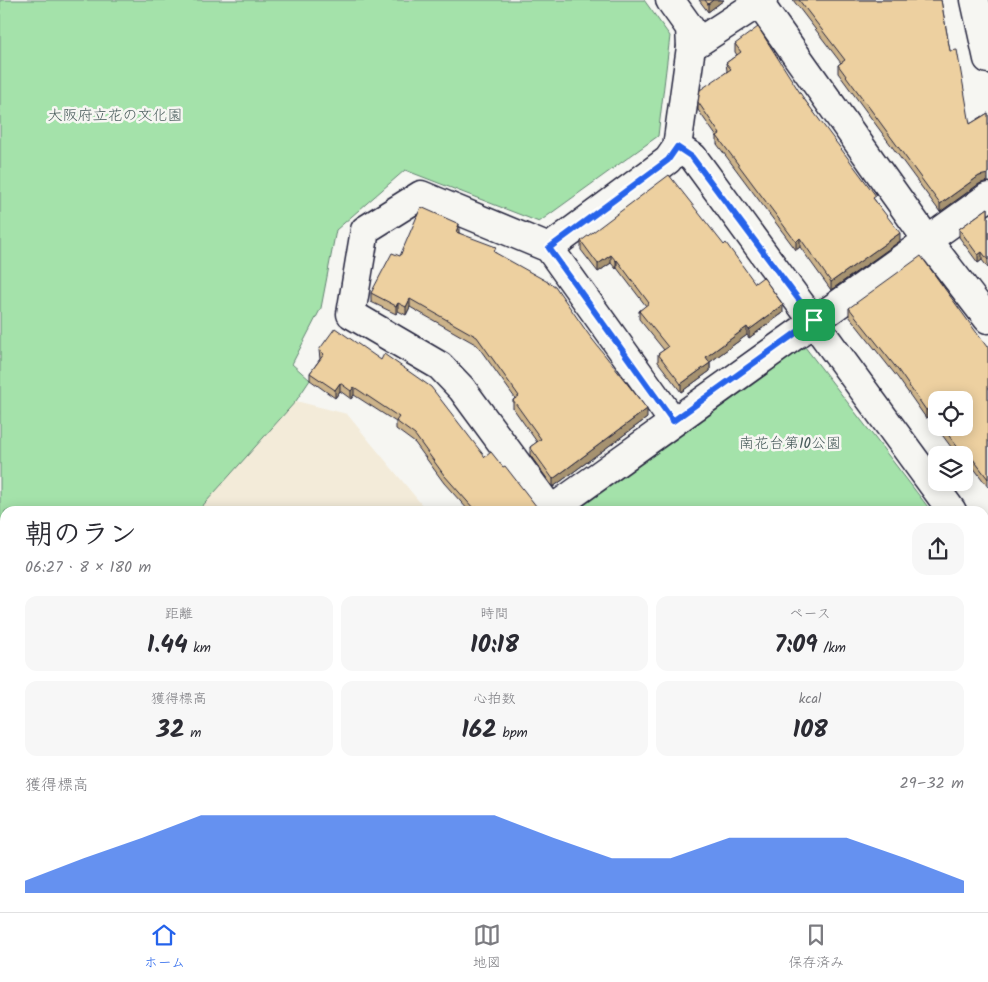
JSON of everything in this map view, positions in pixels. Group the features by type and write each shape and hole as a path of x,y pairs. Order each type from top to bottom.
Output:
{"street":[{"path":"549,248 668,160 677,147 691,47 690,28 670,0"},
{"path":"975,0 988,59"},
{"path":"691,47 761,2 928,241 988,319"},
{"path":"677,147 692,157 814,320 948,506"},
{"path":"548,506 462,389 440,366 351,314 365,230 420,195 549,248 673,421"},
{"path":"556,506 988,197"}],"shaded area":[{"path":"296,401 347,414 423,506 202,506"}],"green space":[{"name":"大阪府立花の文化園","path":"0,0 644,0 670,36 658,136 539,222 405,170 336,230 321,308 292,364 310,380 296,401 202,506 0,506"},
{"name":"南花台第10公園","path":"805,347 927,506 583,506"}],"building":[{"path":"705,0 713,0 708,4"},
{"path":"799,0 941,0 950,51 957,50 970,124 988,113 988,174 979,176 940,204 838,65 845,60"},
{"path":"758,27 804,99 876,196 873,198 900,233 831,282 800,238 796,242 717,136 720,134 698,102 700,90 731,69 726,63 741,52 735,44"},
{"path":"669,175 724,245 726,243 755,283 763,277 783,305 749,330 747,327 706,357 710,363 681,384 658,354 668,347 639,311 649,303 617,260 611,255 598,264 581,241"},
{"path":"421,207 459,224 456,232 496,247 494,252 555,286 589,335 647,409 553,479 530,447 541,439 513,400 519,396 477,337 410,299 406,307 398,303 396,306 371,293 392,253 400,256"},
{"path":"988,208 988,260 982,252 978,255 959,229"},
{"path":"921,256 988,346 988,479 973,459 973,446 957,446 949,436 973,436 973,391 928,391 928,409 926,410 898,370 849,308"},
{"path":"335,328 381,360 384,354 431,387 485,457 491,452 503,467 505,466 536,506 471,506 444,475 415,435 396,421 399,417 354,387 351,391 340,383 335,390 310,373 324,354 319,350"}],"route":[{"path":"677,147 692,157 814,320 673,421 549,248 668,160 677,147"}]}
